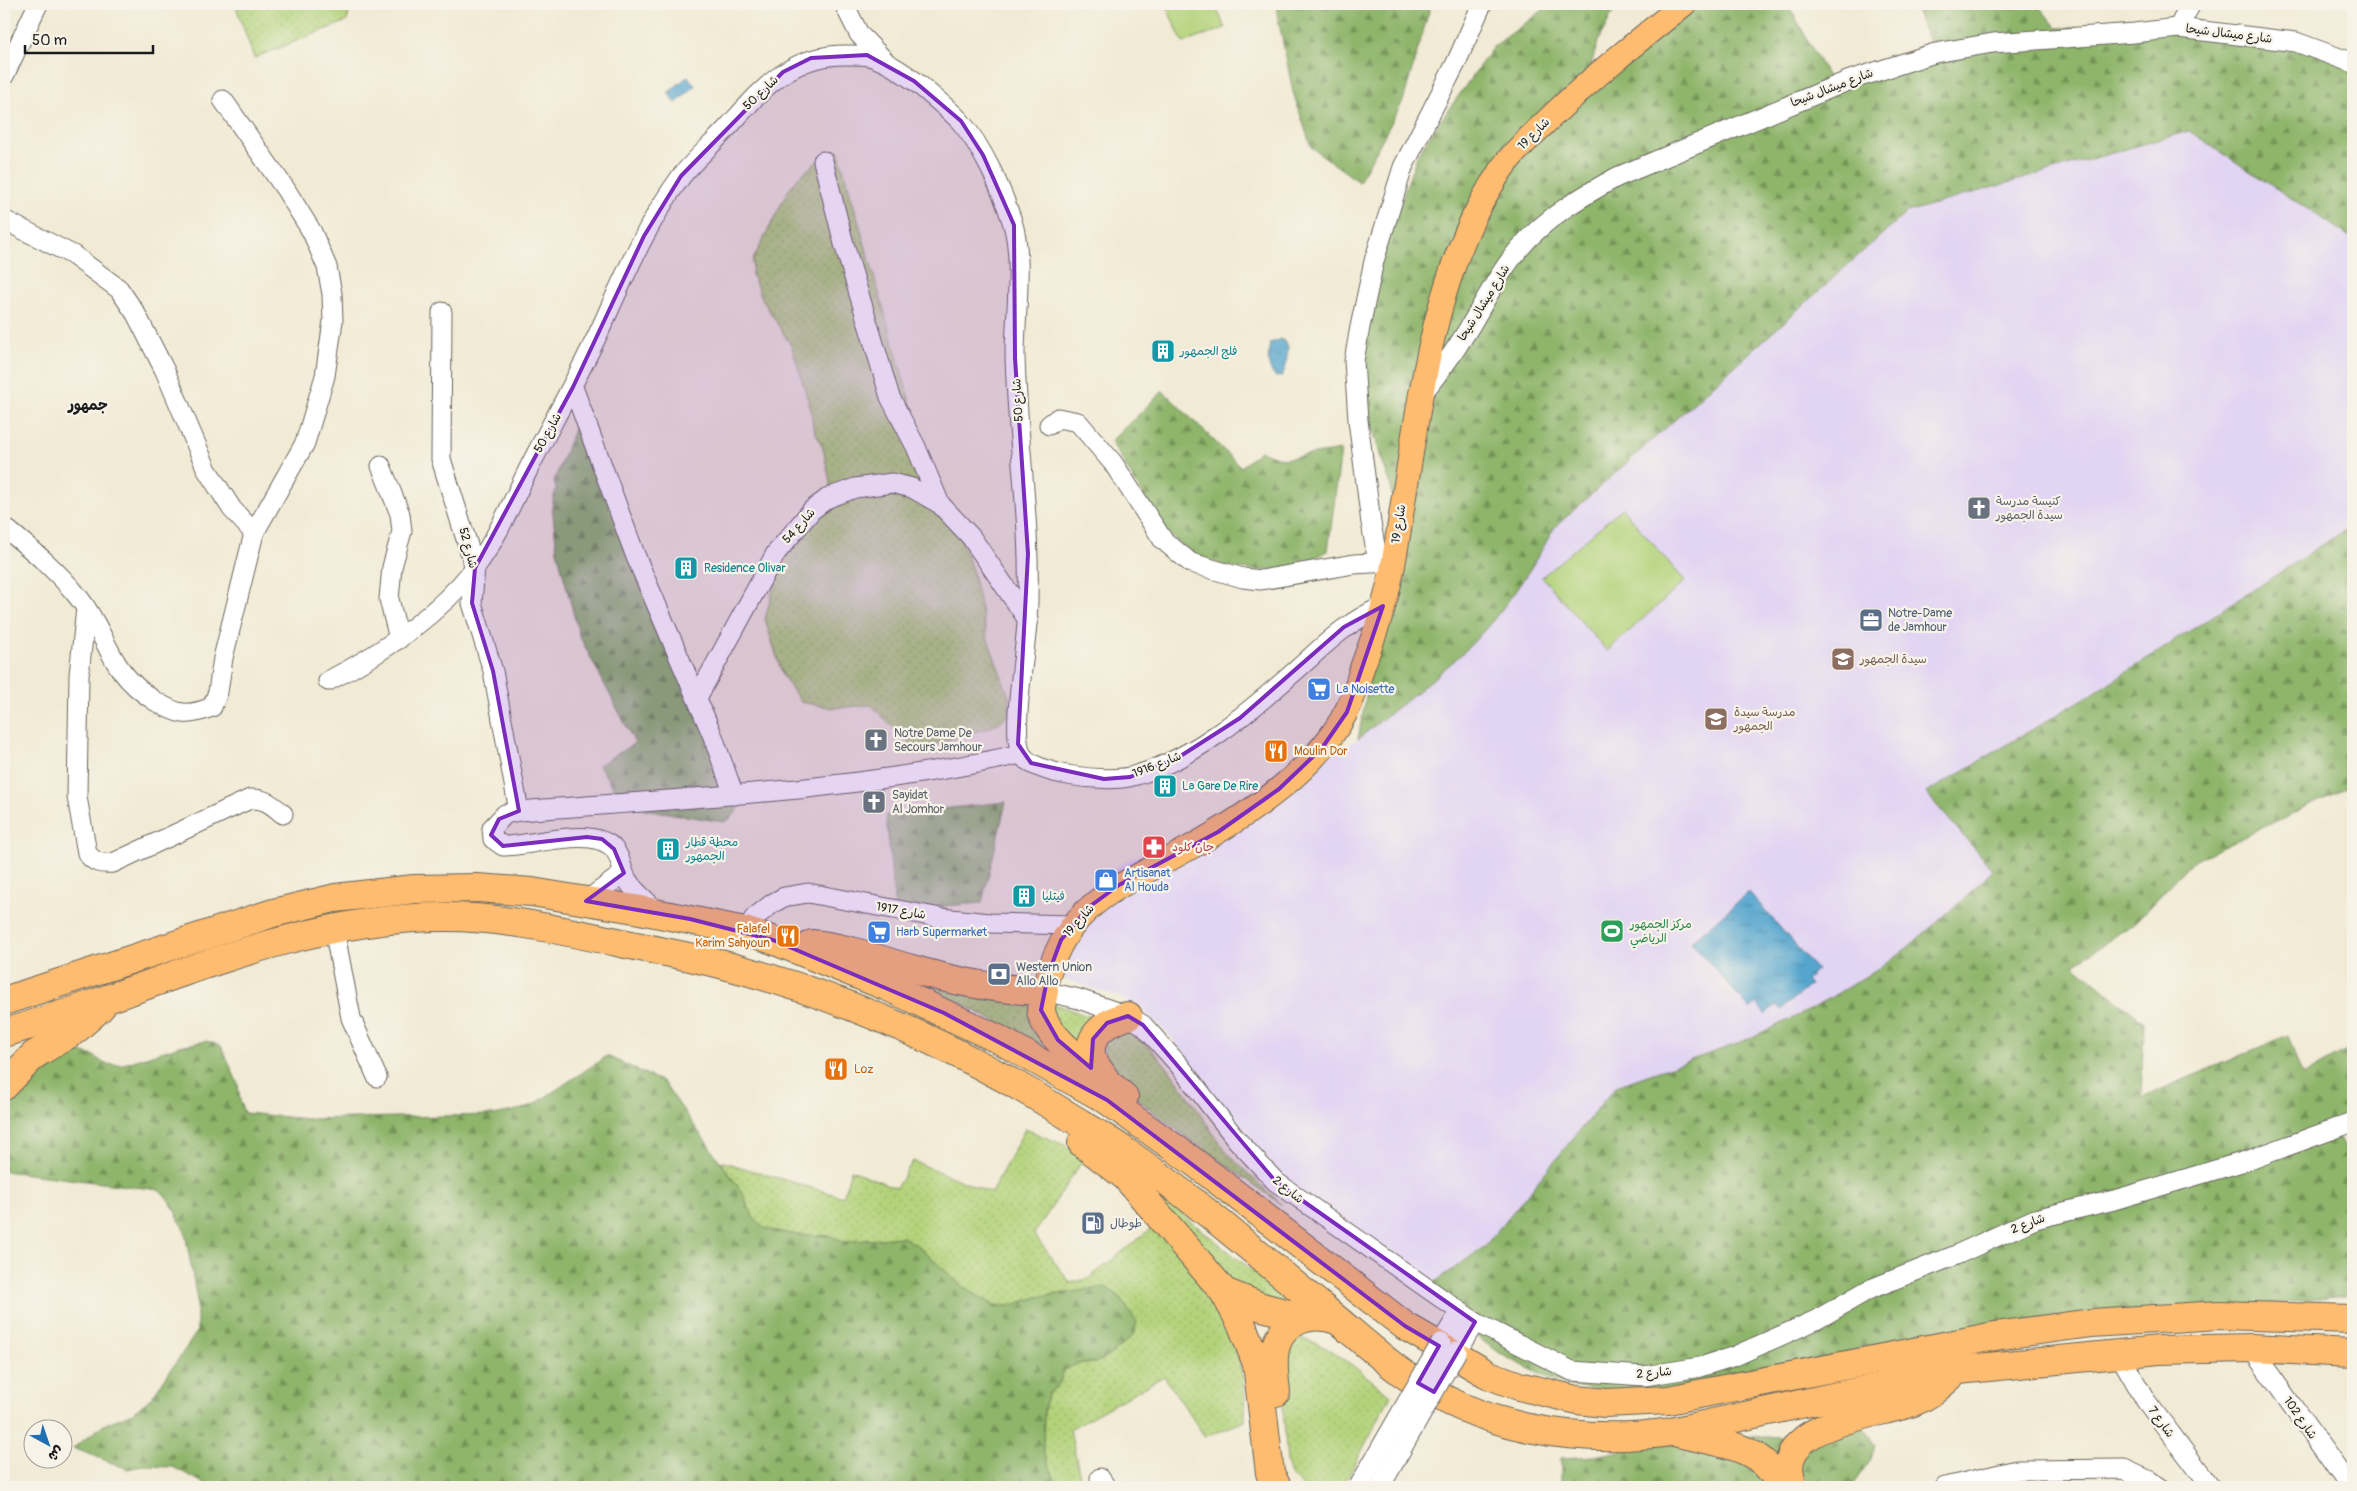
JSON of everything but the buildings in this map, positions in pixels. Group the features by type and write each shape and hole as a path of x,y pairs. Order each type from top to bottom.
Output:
{"highway":[{"path":"4,1001 240,923 335,898 414,889 477,888 532,892 659,913 745,931 773,940 888,987 1000,1040 1107,1100 1194,1162 1405,1326 1489,1375 1518,1386 1577,1400 1605,1402 1668,1400 1995,1336 2091,1323 2218,1314 2353,1319"},
{"path":"4,1032 47,1020 113,995 232,956 334,928 370,922 438,917 469,917 552,927 724,965 874,1015 924,1036 1033,1094 1128,1153 1403,1374 1441,1396 1502,1421 1530,1429 1595,1437 1635,1437 1671,1432 1958,1370 2118,1352 2251,1348 2353,1354"},
{"path":"773,940 852,951 953,980 998,988 1044,991 1041,1010 1050,1029 1070,1052 1106,1080 1194,1162"},
{"path":"4,1086 34,1055 74,1031 113,995"},
{"path":"1106,1080 1091,1056 1093,1039 1107,1023 1128,1016"},
{"path":"974,1061 1004,1094 1091,1149 1126,1177 1224,1292 1242,1325 1257,1364 1270,1473 1277,1487"},
{"path":"1224,1292 1262,1307 1301,1318 1318,1316 1337,1320"},
{"path":"1296,1487 1283,1465 1274,1356 1284,1331 1301,1318"},
{"path":"1794,1487 1790,1479 1790,1463 1795,1452 1807,1437 1831,1424 1888,1410 1929,1395 1958,1370"},
{"path":"1671,1432 1755,1454 1770,1466 1780,1487"}],"main road":[{"name":"شارع 19","path":"1044,991 1054,958 1062,940 1089,906 1118,886 1218,832 1279,789 1322,748 1347,712 1384,606 1386,562 1441,300 1471,224 1497,175 1526,141 1598,72 1684,4"}],"street":[{"path":"4,76 38,4"},
{"path":"844,4 859,34 888,64"},
{"path":"1049,425 1058,418 1078,422 1113,463 1163,540 1190,563 1243,578 1260,580 1354,564 1386,562 1371,523 1358,420 1354,361 1374,261 1403,167 1456,63 1482,4"},
{"path":"2178,28 2191,4"},
{"name":"شارع ميشال شيحا","path":"1420,397 1461,342 1493,284 1520,247 1547,223 1582,197 1616,177 1850,80 1935,53 1993,42 2134,34 2178,28 2296,42 2353,63"},
{"name":"شارع 50","path":"328,681 399,639 435,609 475,568 512,504 573,387 649,228 682,176 747,105 783,72 811,58 837,55 867,55 888,64 914,81 961,121 983,155 1014,225 1017,259 1015,358 1028,554 1028,620"},
{"path":"4,527 62,578 86,608 116,665 134,687 179,713 190,714 212,707 218,692 223,658 254,533 305,443 325,376 333,321 332,294 327,267 312,232 286,190 223,100"},
{"path":"823,161 844,244 890,398 916,447 940,504"},
{"path":"4,220 73,255 119,289 136,314 161,362 207,470 232,509 254,533"},
{"name":"شارع 52","path":"442,312 441,459 475,568 472,603 493,671 519,811"},
{"path":"573,387 636,557 697,698 734,795"},
{"path":"381,466 400,514 402,531 392,567 389,598 399,639"},
{"name":"شارع 54","path":"697,698 776,553 812,510 828,498 855,488 892,483 912,488 940,504 971,537 1028,620"},
{"name":"شارع 1916","path":"1021,754 1031,763 1042,769 1091,778 1130,776 1152,769 1179,757 1240,718 1344,627 1384,606"},
{"path":"86,608 79,675 76,797 87,853 91,859 98,863 113,863 250,799 262,799 283,814"},
{"path":"659,913 624,874 623,864 614,849 595,837 503,846 495,842 491,835 495,823 508,812 734,795 874,780 959,768 1021,754 1018,744 1018,721 1028,620"},
{"path":"586,901 624,874"},
{"name":"شارع 1917","path":"745,931 755,917 773,903 784,897 808,893 941,918 990,923 1073,925"},
{"path":"334,928 351,1018 378,1077"},
{"name":"شارع 2","path":"1044,991 1079,999 1128,1016 1142,1024 1154,1036 1236,1139 1276,1182 1468,1317 1572,1371 1644,1376 1700,1367 1735,1356 1816,1320 1868,1290 1956,1255 2034,1219 2114,1200 2252,1159 2353,1122"},
{"path":"1358,1486 1468,1317"},
{"path":"1380,1487 1449,1347"},
{"name":"شارع 102","path":"2251,1348 2350,1487"},
{"name":"شارع 7","path":"2118,1352 2146,1402 2211,1487"},
{"path":"1945,1487 2017,1470 2124,1469 2150,1481 2158,1487"}],"highlighted area":[{"path":"867,55 914,81 961,121 983,155 1014,225 1015,358 1028,554 1018,744 1031,763 1104,779 1130,777 1179,757 1240,718 1344,627 1383,606 1347,712 1322,748 1279,789 1218,832 1119,885 1089,907 1061,940 1048,975 1041,1010 1058,1040 1091,1068 1093,1039 1107,1023 1128,1016 1143,1025 1276,1182 1475,1322 1434,1392 1418,1383 1439,1346 1405,1326 1107,1100 944,1013 773,940 690,919 586,901 624,873 614,849 602,839 587,837 503,846 491,835 499,819 519,811 493,671 472,603 475,568 573,387 644,236 681,176 783,72 811,58"}],"shaded area":[{"name":"مدرسة سيدة الجمهور","path":"2189,131 2353,239 2353,525 2100,689 1927,793 1993,870 1966,897 1907,948 1844,991 1774,1028 1700,1058 1616,1086 1484,1247 1428,1287 1290,1189 1211,1096 1175,1041 1149,1016 1120,997 1046,973 1065,919 1088,889 1102,876 1132,858 1207,828 1358,739 1457,658 1480,634 1521,583 1554,528 1907,212"}],"green space":[{"path":"235,4 351,4 347,21 254,58"},
{"path":"1165,4 1215,4 1225,28 1183,43"},
{"path":"1278,4 1431,4 1403,101 1359,182 1311,147 1293,92 1277,13"},
{"path":"1551,4 1617,4 1599,39 1585,84 1689,4 1788,4 1829,79 1930,45 1914,4 2037,4 2057,28 2180,27 2320,43 2353,52 2353,239 2189,131 1907,212 1554,528 1511,598 1485,630 1456,659 1358,739 1376,643 1393,509 1390,482 1380,455 1365,400 1362,371 1362,313 1418,153 1493,47"},
{"path":"838,150 933,482 960,535 973,573 987,637 1009,697 1010,713 995,725 915,749 871,705 834,708 801,702 783,676 765,619 781,559 829,495 830,481 823,448 813,427 811,410 792,347 764,302 752,275 753,260 788,191 798,178 825,155"},
{"path":"1163,391 1241,467 1260,451 1283,459 1341,450 1328,551 1306,561 1284,567 1262,570 1240,569 1219,564 1198,555 1161,526 1111,441"},
{"path":"580,414 744,798 734,815 724,822 624,806 599,765 635,743 579,635 557,550 552,506 556,488 554,481"},
{"path":"1622,508 1685,581 1607,651 1542,577"},
{"path":"2353,525 2353,784 2192,862 2135,922 2074,965 2144,1022 2141,1098 2288,1035 2302,1076 2353,1047 2353,1123 2336,1133 2353,1166 2353,1295 2036,1332 1700,1396 1574,1387 1550,1379 1504,1356 1483,1341 1463,1325 1428,1287 1484,1247 1616,1086 1737,1044 1810,1010 1876,970 1907,948 1966,897 1993,870 1926,793 2100,689"},
{"path":"1006,802 982,903 895,910 886,815"},
{"path":"923,984 1030,1003 1053,1051"},
{"path":"1051,1003 1096,1019 1079,1044 1059,1030"},
{"path":"1120,1030 1134,1035 1162,1060 1226,1151 1282,1205 1165,1121 1122,1084 1103,1063 1105,1038"},
{"path":"207,1041 221,1046 238,1084 244,1113 307,1119 494,1115 535,1104 607,1056 663,1082 742,1192 754,1219 766,1229 797,1235 831,1236 844,1242 902,1237 917,1245 963,1287 994,1305 1009,1306 1038,1297 1105,1287 1118,1295 1137,1322 1133,1336 1107,1357 1095,1363 1079,1363 1064,1370 1059,1384 1048,1394 1044,1410 1043,1452 1055,1480 1054,1487 211,1487 173,1467 142,1466 128,1469 73,1448 105,1424 133,1413 152,1397 197,1332 197,1300 185,1232 171,1203 160,1190 4,1171 4,1121 6,1112 19,1091 38,1071 65,1048 94,1056 105,1064 121,1065 180,1046"},
{"path":"1025,1129 1087,1154 1034,1234 1070,1283 1088,1279 1157,1224 1207,1293 1231,1338 1239,1363 1244,1390 1245,1421 1205,1437 1164,1376 1070,1429 1082,1487 1054,1487 1055,1480 1043,1452 1044,1410 1048,1394 1059,1384 1064,1370 1079,1363 1095,1363 1065,1293 1038,1297 1009,1306 994,1305 963,1287 917,1245 902,1237 844,1242 831,1236 797,1235 766,1229 754,1219 742,1192 720,1161 843,1197 851,1170 896,1188 913,1161 991,1193"},
{"path":"1100,1148 1300,1309 1242,1292"},
{"path":"1298,1339 1310,1341 1334,1353 1391,1395 1348,1477 1337,1487 1302,1487 1291,1475 1287,1463 1279,1354 1287,1344"},
{"path":"1864,1428 1875,1444 1871,1459 1851,1487 1561,1487 1561,1458 1594,1456 1665,1443 1734,1436 1785,1437"}],"water":[{"path":"688,76 695,86 676,103 668,93"},
{"path":"1282,339 1288,347 1286,366 1282,376 1275,377 1269,365 1270,343"},
{"path":"1749,892 1817,970 1806,980 1810,985 1781,1010 1776,1005 1765,1014 1756,1003 1750,1009 1691,942"}],"place":[{"name":"فلج الجمهور","path":"1163,351"},
{"name":"كنيسة مدرسة سيدة الجمهور","path":"1979,508"},
{"name":"Residence Olivar","path":"686,568"},
{"name":"Notre-Dame de Jamhour","path":"1871,620"},
{"name":"سيدة الجمهور","path":"1843,659"},
{"name":"La Noisette","path":"1319,689"},
{"name":"مدرسة سيدة الجمهور","path":"1716,719"},
{"name":"Notre Dame De Secours Jamhour","path":"876,740"},
{"name":"Moulin Dor","path":"1276,751"},
{"name":"La Gare De Rire","path":"1165,786"},
{"name":"Sayidat Al Jomhor","path":"874,802"},
{"name":"جان كلود","path":"1154,847"},
{"name":"محطة قطار الجمهور","path":"668,849"},
{"name":"Artisanat Al Houda","path":"1106,880"},
{"name":"فيتليا","path":"1024,896"},
{"name":"مركز الجمهور الرياضي","path":"1612,931"},
{"name":"Harb Supermarket","path":"879,932"},
{"name":"Falafel Karim Sahyoun","path":"788,936"},
{"name":"Western Union Allo Allo","path":"999,974"},
{"name":"Loz","path":"836,1069"},
{"name":"طوطال","path":"1093,1223"}],"district":[{"name":"جمهور","path":"88,405"}]}
